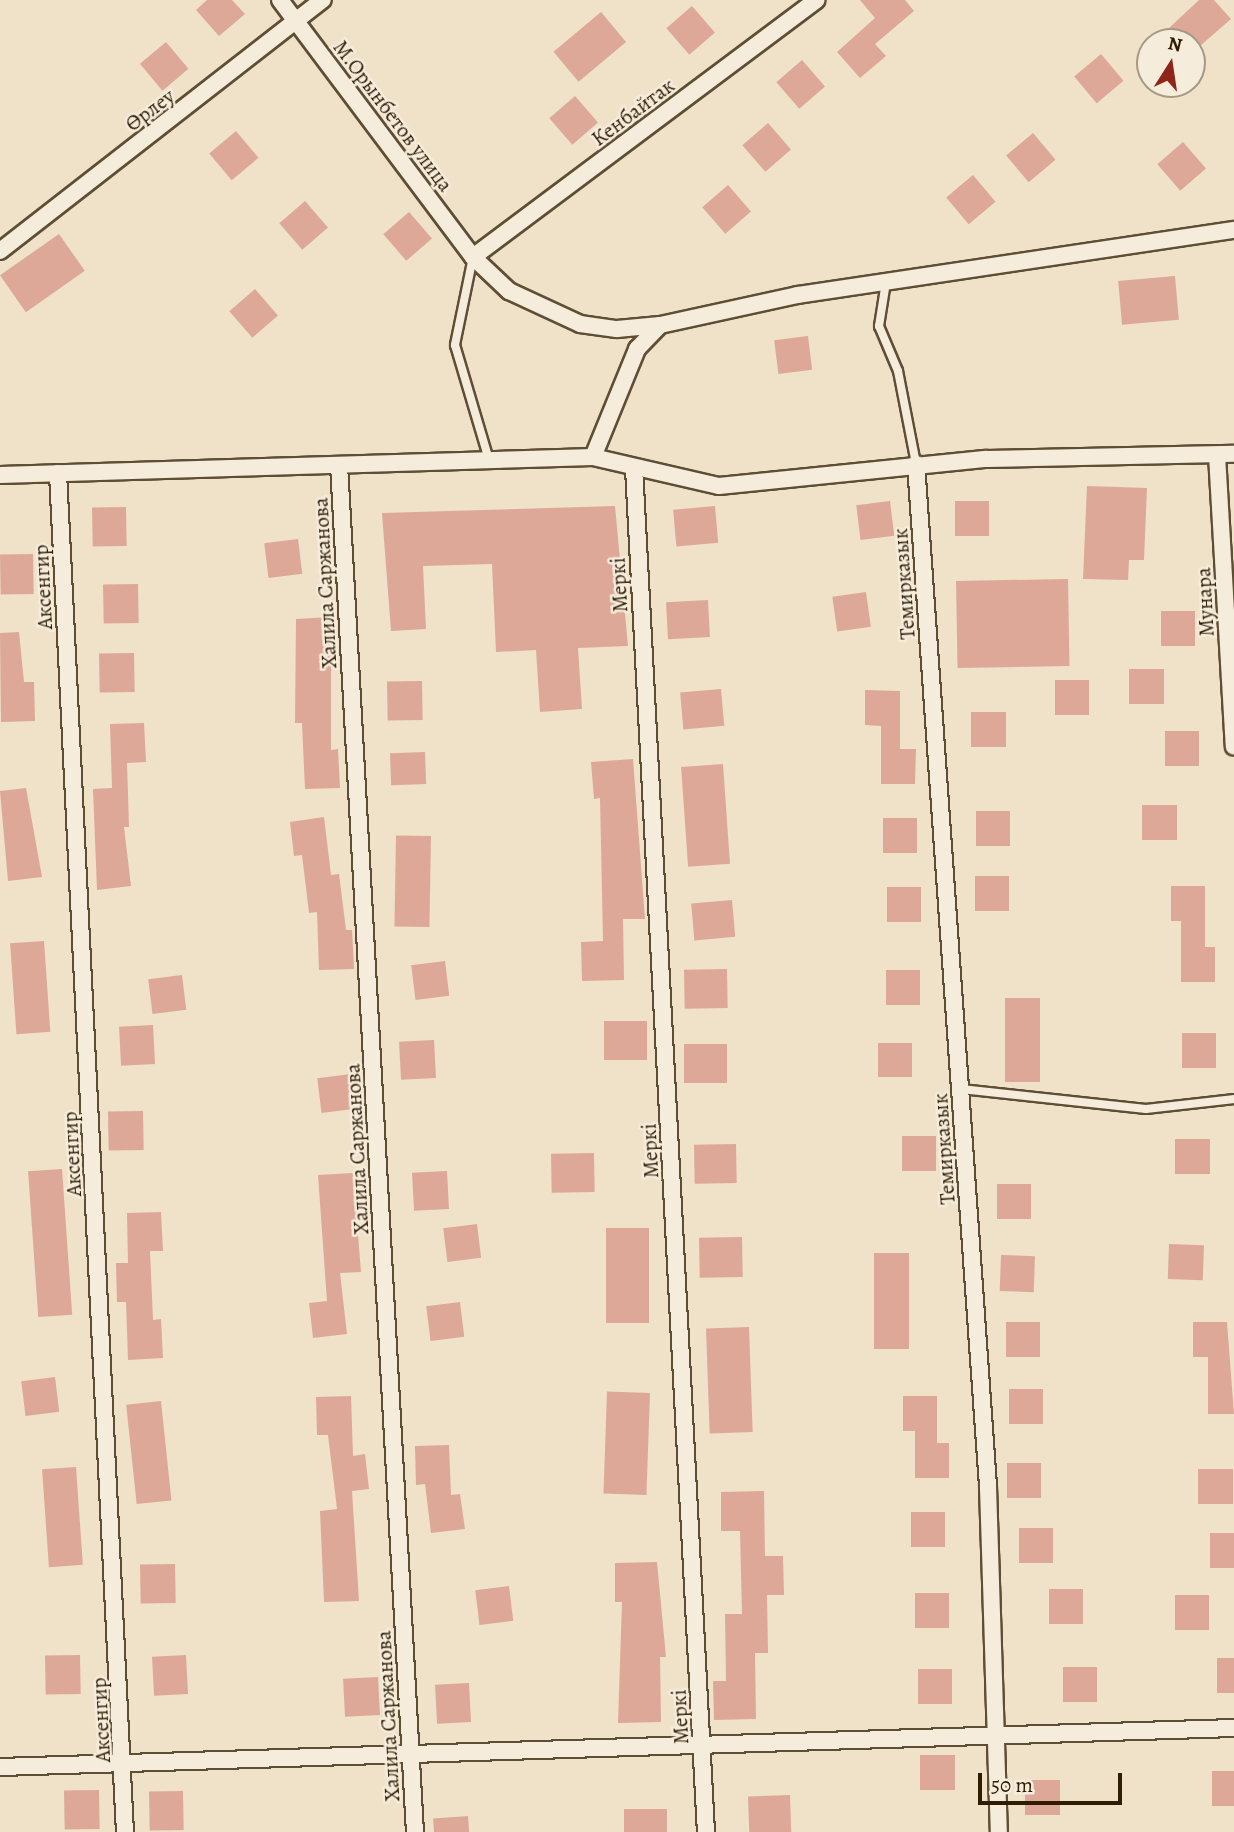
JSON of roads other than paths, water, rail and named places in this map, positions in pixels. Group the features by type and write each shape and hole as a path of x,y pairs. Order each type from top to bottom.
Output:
{"street":[{"name":"М.Орынбетов улица","path":"280,0 473,257 509,291 545,312 617,330 660,325 886,282 1234,230"},
{"name":"Өрлеу","path":"0,251 323,0"},
{"name":"Кенбайтак","path":"473,257 817,0"},
{"path":"593,457 636,349 660,325"},
{"path":"0,475 593,457 719,486 916,464 1226,454"},
{"name":"Мунара","path":"1226,454 1234,747"},
{"name":"Темирказык","path":"916,464 988,1487 993,1736 999,1832"},
{"name":"Халила Саржанова","path":"339,465 415,1832"},
{"name":"Меркі","path":"634,468 706,1832"},
{"name":"Аксенгир","path":"58,473 125,1761 125,1832"},
{"path":"0,1767 1234,1728"}],"lane":[{"path":"473,257 455,345 489,460"},
{"path":"886,282 879,326 898,371 916,464"},
{"path":"961,1089 1146,1109 1234,1099"}]}
